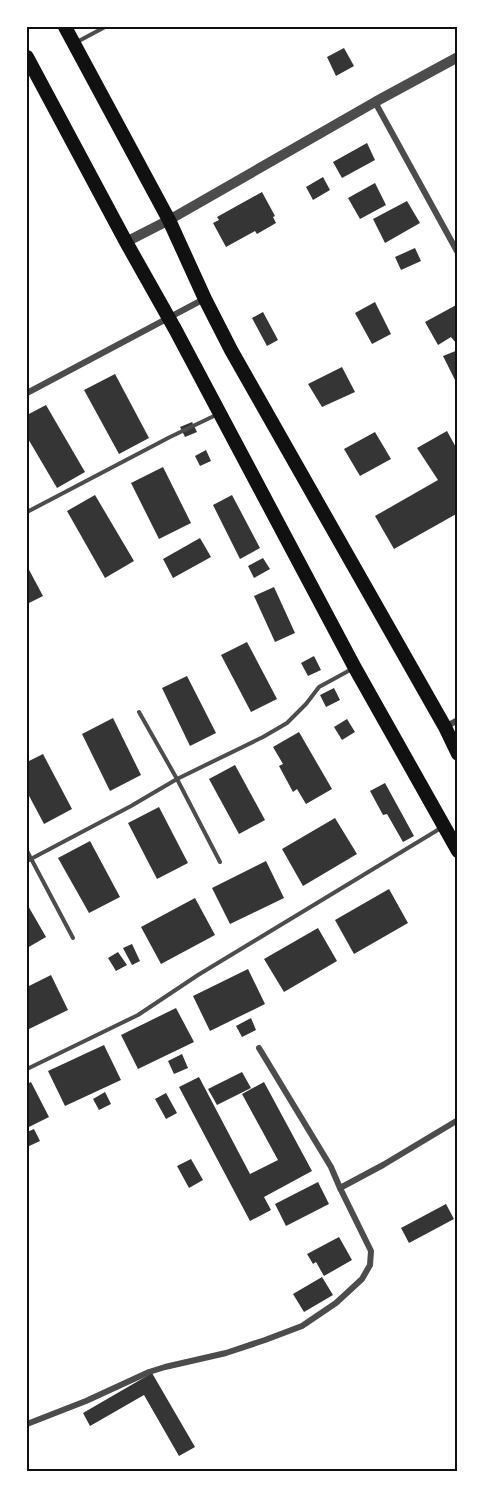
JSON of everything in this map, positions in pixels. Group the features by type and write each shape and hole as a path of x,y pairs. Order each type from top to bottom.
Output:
{"highway":[{"path":"65,27 169,220 231,350 445,727 458,754"},
{"path":"27,57 30,72 168,317 356,668 458,851"}],"street":[{"path":"126,242 458,57"},
{"path":"375,102 458,253"},
{"path":"27,393 205,299"},
{"path":"445,727 458,720"},
{"path":"27,1424 86,1401 149,1372 226,1353 302,1326 336,1303 362,1279 370,1264 371,1251 331,1167 259,1048"},
{"path":"340,1188 458,1120"}],"lane":[{"path":"75,43 105,27"},
{"path":"27,512 220,413"},
{"path":"29,860 177,779 287,723 319,687 356,668"},
{"path":"139,712 220,862"},
{"path":"27,1069 138,1015 198,975 444,826"},
{"path":"27,851 29,860 73,938"}],"building":[{"path":"344,48 354,66 336,76 327,57"},
{"path":"367,143 375,160 342,178 333,162"},
{"path":"323,177 330,190 313,200 306,187"},
{"path":"375,183 386,205 360,219 348,198"},
{"path":"262,192 275,216 273,217 276,223 257,234 255,231 226,247 213,223 219,220 217,217"},
{"path":"407,201 420,223 385,243 373,219"},
{"path":"415,248 421,261 401,270 395,257"},
{"path":"375,302 391,334 372,344 355,313"},
{"path":"458,304 458,342 456,343 451,337 438,345 425,322"},
{"path":"263,312 278,340 267,346 252,318"},
{"path":"458,350 458,379 455,380 443,356"},
{"path":"342,367 355,392 322,407 308,384"},
{"path":"115,374 149,438 119,454 84,390"},
{"path":"46,405 85,472 57,488 27,437 27,415"},
{"path":"192,422 197,432 185,437 180,427"},
{"path":"447,431 458,451 458,513 394,549 375,516 438,480 417,448"},
{"path":"375,432 391,459 360,476 344,449"},
{"path":"206,450 211,461 200,466 195,456"},
{"path":"163,467 191,523 159,539 131,483"},
{"path":"95,495 134,561 105,578 67,511"},
{"path":"232,495 260,548 240,559 213,505"},
{"path":"200,538 211,557 173,578 163,559"},
{"path":"263,558 270,569 254,578 248,566"},
{"path":"27,566 43,596 27,604"},
{"path":"274,587 295,633 275,642 254,596"},
{"path":"247,642 277,699 251,712 221,655"},
{"path":"314,656 321,670 308,676 301,663"},
{"path":"187,676 216,733 190,746 162,688"},
{"path":"334,688 340,700 326,707 320,695"},
{"path":"113,718 141,775 110,791 82,734"},
{"path":"347,719 355,732 342,740 334,727"},
{"path":"299,732 332,789 306,804 297,789 293,792 279,766 283,764 273,747"},
{"path":"43,754 72,809 44,824 27,792 27,762"},
{"path":"235,765 265,820 239,834 209,779"},
{"path":"385,783 414,836 403,842 387,814 383,815 370,791"},
{"path":"159,807 188,863 157,879 128,823"},
{"path":"335,818 357,854 303,886 282,849"},
{"path":"90,841 120,897 89,913 58,858"},
{"path":"266,861 284,898 230,924 212,888"},
{"path":"389,889 408,923 354,954 335,920"},
{"path":"195,898 215,935 161,964 141,927"},
{"path":"27,904 46,937 27,948"},
{"path":"318,928 337,961 284,992 264,959"},
{"path":"132,944 140,961 132,965 123,948"},
{"path":"118,952 127,965 116,971 108,958"},
{"path":"248,969 265,1004 210,1031 193,996"},
{"path":"51,975 68,1010 27,1030 27,987"},
{"path":"176,1008 194,1042 138,1069 121,1035"},
{"path":"251,1018 256,1030 242,1037 236,1026"},
{"path":"104,1045 121,1080 65,1106 48,1071"},
{"path":"182,1054 188,1068 174,1074 168,1061"},
{"path":"242,1072 251,1088 217,1105 208,1089"},
{"path":"199,1077 250,1174 278,1160 242,1094 264,1082 312,1171 264,1197 271,1210 250,1221 179,1087"},
{"path":"31,1082 49,1117 27,1128 27,1084"},
{"path":"105,1092 111,1104 99,1110 93,1099"},
{"path":"166,1093 177,1113 166,1119 155,1099"},
{"path":"34,1129 40,1141 27,1147 27,1132"},
{"path":"191,1159 203,1180 189,1188 177,1166"},
{"path":"318,1182 329,1204 286,1226 275,1204"},
{"path":"446,1204 454,1219 409,1243 401,1228"},
{"path":"339,1237 352,1260 324,1276 316,1262 313,1264 307,1254"},
{"path":"322,1277 333,1295 304,1312 293,1294"},
{"path":"152,1373 195,1447 179,1456 144,1395 90,1426 83,1413"}]}
